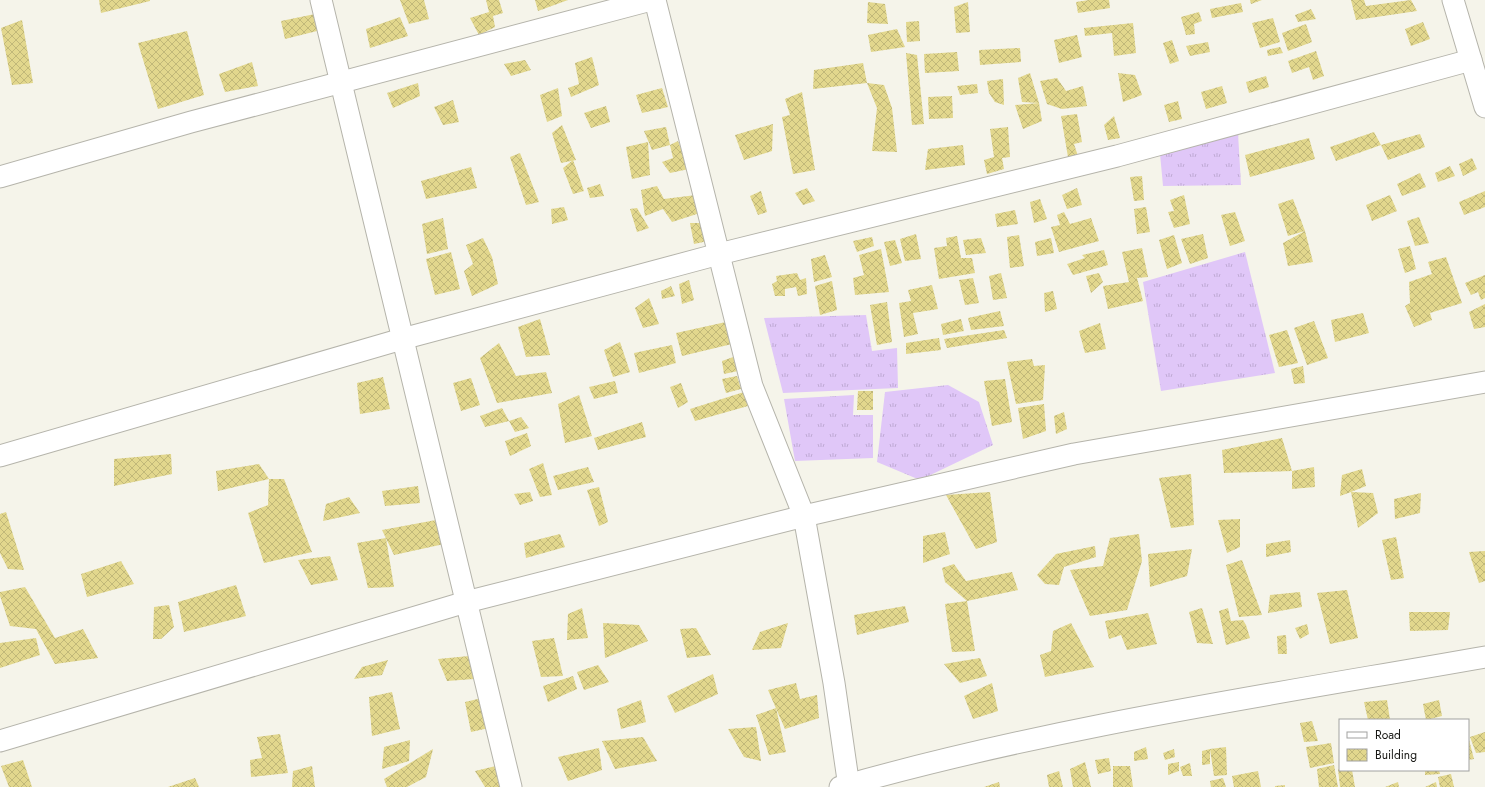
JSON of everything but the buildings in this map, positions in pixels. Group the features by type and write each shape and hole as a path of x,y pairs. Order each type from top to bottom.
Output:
{"street":[{"path":"321,0 511,787"},
{"path":"0,177 191,122 651,0"},
{"path":"655,0 752,386 804,516 834,683 846,786 998,746 1157,715 1485,657"},
{"path":"1453,0 1485,107"},
{"path":"0,456 402,339 719,254 1117,156 1471,60"},
{"path":"0,741 466,602 804,516 1074,454 1485,382"}],"green space":[{"path":"1238,133 1241,185 1163,186 1160,154"},
{"path":"1245,252 1275,373 1161,391 1143,282"},
{"path":"866,315 872,351 897,348 898,388 783,393 764,318"},
{"path":"948,385 979,402 993,445 920,480 877,462 885,392"},
{"path":"854,395 853,415 873,415 873,458 795,461 784,399"}]}
